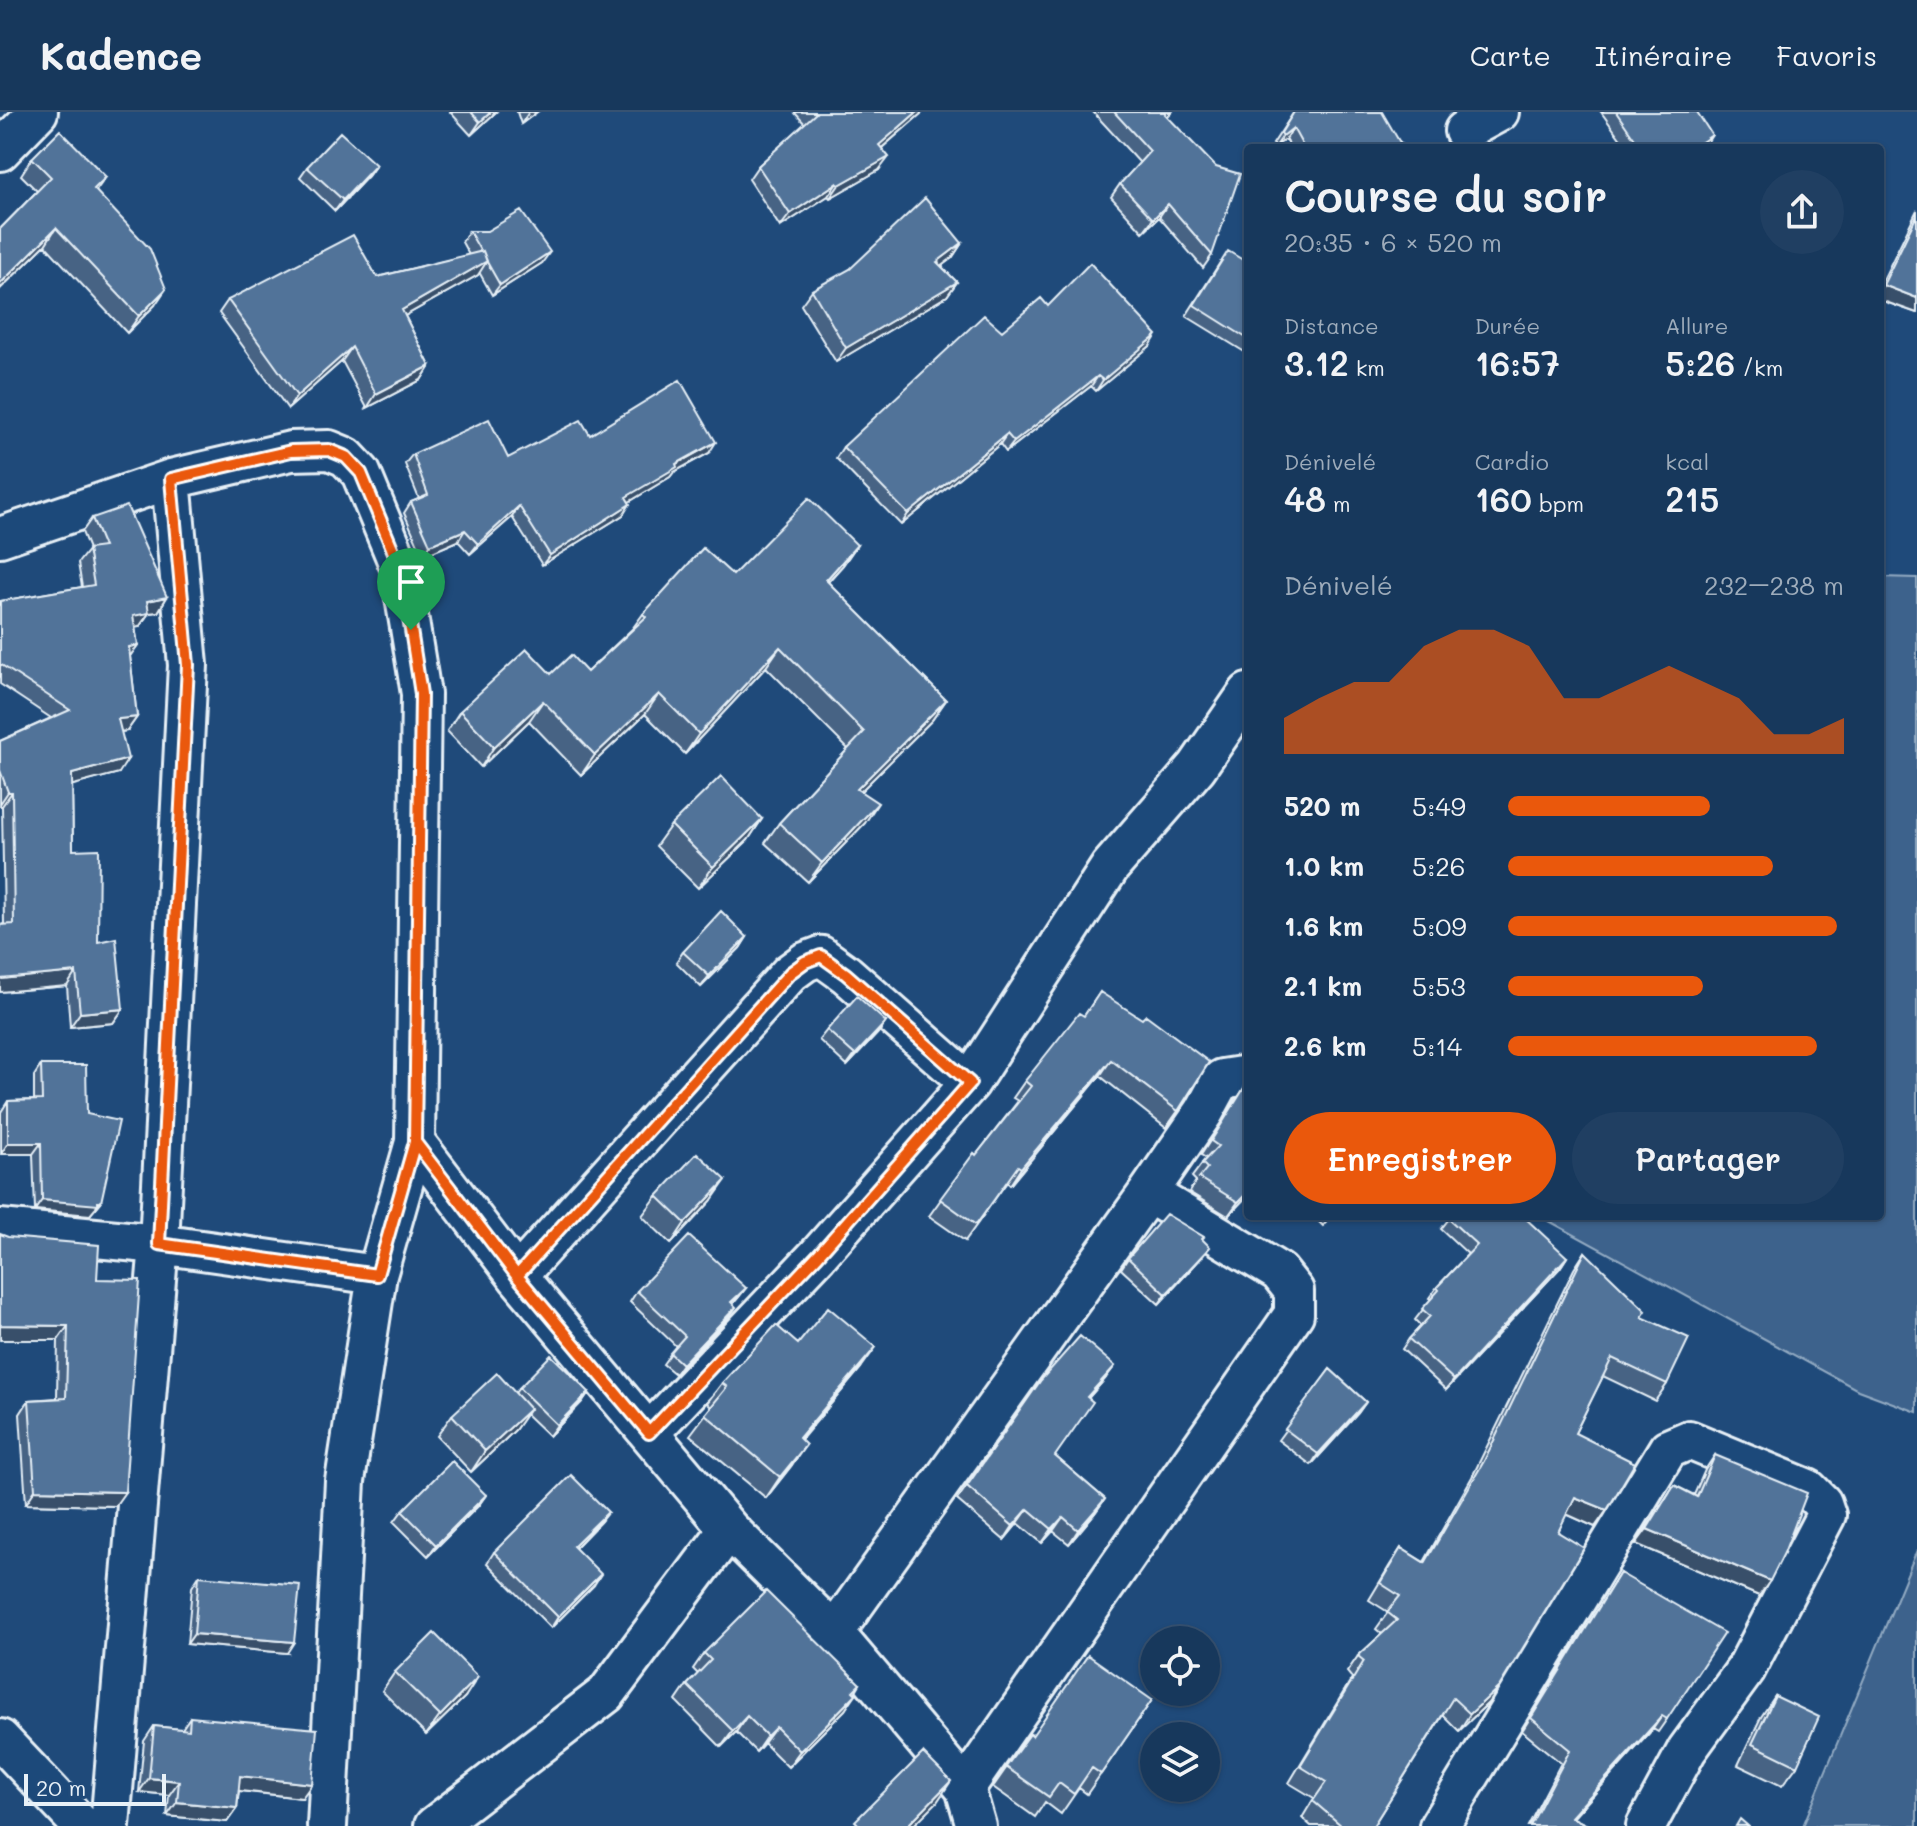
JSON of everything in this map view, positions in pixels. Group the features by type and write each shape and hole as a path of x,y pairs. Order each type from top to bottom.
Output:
{"street":[{"path":"0,151 38,112"},
{"path":"1463,130 1499,112"},
{"path":"0,537 171,479 291,451 329,450 346,457 361,473 400,567 421,694 415,1142 377,1275 345,1481 327,1826"},
{"path":"110,1826 159,1244 188,665 171,479"},
{"path":"649,1433 818,1255 970,1083 1110,867 1197,767 1244,699"},
{"path":"517,1276 790,973 805,962 821,956 846,974 970,1083"},
{"path":"834,1633 1148,1193 1204,1112 1222,1079 1244,1076"},
{"path":"415,1142 517,1276 729,1529 834,1633 965,1788 976,1826"},
{"path":"965,1788 1294,1314 1294,1291 1279,1272 1148,1193"},
{"path":"0,1229 159,1244 377,1275"},
{"path":"1439,1826 1668,1449 1689,1440 1808,1489 1822,1503 1826,1515 1746,1669 1687,1750 1646,1826"},
{"path":"434,1826 606,1694 729,1529"},
{"path":"0,1739 82,1826"}],"shaded area":[{"path":"1884,577 1917,578 1917,1412 1858,1390 1547,1220 1884,1220"},
{"path":"1917,1550 1917,1826 1803,1826"}],"building":[{"path":"471,112 491,112 480,122"},
{"path":"815,112 917,112 879,145 889,157 839,185 837,183 790,214 758,166"},
{"path":"1114,112 1167,112 1165,114 1216,167 1240,174 1212,255 1168,204 1153,219 1120,184 1150,151"},
{"path":"1294,112 1382,112 1402,144 1302,144 1293,128 1283,136 1281,133"},
{"path":"1616,112 1697,112 1712,135 1699,144 1638,144"},
{"path":"60,130 106,177 94,189 150,249 166,289 139,316 56,228 0,284 0,229 51,177 32,158"},
{"path":"340,132 376,165 343,200 307,167"},
{"path":"925,198 962,243 937,262 957,282 846,348 812,290 850,269"},
{"path":"521,211 550,252 500,285 469,231 487,231"},
{"path":"1917,215 1917,298 1884,283"},
{"path":"353,235 377,277 483,251 487,261 402,310 430,366 376,394 352,347 297,396 228,300"},
{"path":"1228,251 1244,261 1244,336 1194,305"},
{"path":"1090,263 1157,335 1103,380 1098,376 1014,442 1007,434 908,514 843,447 984,315 1002,331 1041,298 1048,306"},
{"path":"680,380 716,442 626,497 630,504 550,555 519,506 478,544 465,530 430,545 411,502 428,495 413,454 489,419 508,458 581,420 590,435"},
{"path":"809,498 857,545 826,580 946,700 857,789 878,803 822,863 779,823 864,732 780,647 699,734 659,694 595,755 543,701 494,747 460,711 527,649 551,674 571,655 587,672 646,617 643,614 703,548 733,575"},
{"path":"127,506 167,597 147,601 149,613 133,616 138,645 129,647 137,717 118,719 128,759 72,774 73,850 99,849 98,942 116,938 123,1009 80,1013 76,972 0,979 0,925 14,924 12,792 8,792 0,770 0,741 70,710 0,664 0,601 94,585 88,549 104,547 92,518"},
{"path":"721,776 762,819 713,867 671,825"},
{"path":"721,911 747,937 709,976 683,952"},
{"path":"1100,992 1142,1019 1146,1015 1209,1062 1178,1111 1111,1060 1021,1168 1018,1166 976,1225 940,1199 1031,1086 1025,1081 1079,1013 1084,1016"},
{"path":"857,996 886,1022 855,1055 827,1030"},
{"path":"41,1065 86,1065 87,1114 119,1121 98,1205 42,1200 41,1143 8,1143 8,1101 42,1100"},
{"path":"1244,1088 1244,1196 1238,1202 1199,1178 1207,1168 1202,1163 1218,1146 1211,1141"},
{"path":"697,1153 726,1180 685,1223 657,1196"},
{"path":"1166,1214 1204,1237 1202,1239 1210,1247 1166,1294 1128,1258"},
{"path":"1450,1220 1527,1220 1567,1257 1454,1380 1409,1339 1430,1316 1422,1309 1439,1290 1437,1287 1477,1245"},
{"path":"0,1234 99,1245 97,1279 140,1280 125,1492 35,1490 29,1400 66,1398 68,1326 0,1325"},
{"path":"689,1236 746,1288 731,1302 736,1307 682,1364 670,1353 685,1336 637,1291"},
{"path":"1585,1252 1646,1311 1642,1317 1689,1338 1667,1384 1612,1358 1575,1433 1635,1463 1607,1510 1575,1497 1558,1532 1584,1548 1499,1687 1470,1714 1453,1698 1373,1826 1342,1826 1313,1801 1326,1782 1300,1766 1364,1661 1358,1656 1397,1620 1387,1612 1400,1596 1380,1583 1401,1548 1425,1563 1484,1461"},
{"path":"828,1307 876,1347 799,1438 806,1445 780,1477 705,1414 727,1387 722,1383 776,1325 798,1344"},
{"path":"1080,1336 1115,1366 1087,1397 1093,1402 1055,1456 1105,1499 1078,1530 1063,1517 1052,1529 1028,1509 1013,1526 967,1486 1041,1380"},
{"path":"551,1355 589,1392 557,1425 519,1388"},
{"path":"1330,1369 1366,1402 1318,1454 1285,1429"},
{"path":"497,1373 530,1409 485,1451 452,1415"},
{"path":"1715,1455 1807,1493 1770,1581 1647,1529 1674,1485 1697,1497"},
{"path":"452,1461 486,1495 436,1545 402,1511"},
{"path":"571,1475 608,1512 573,1546 601,1574 558,1617 494,1552"},
{"path":"1620,1573 1724,1633 1667,1719 1662,1716 1571,1817 1589,1826 1530,1826 1570,1750 1531,1718"},
{"path":"199,1576 300,1585 294,1642 194,1634"},
{"path":"766,1591 860,1684 853,1691 856,1694 800,1751 776,1727 767,1736 747,1716 733,1731 687,1685 711,1660 704,1653"},
{"path":"434,1633 478,1677 440,1716 395,1672"},
{"path":"1088,1655 1140,1692 1140,1706 1148,1706 1101,1774 1092,1768 1074,1794 1059,1783 1049,1797 1006,1767 1030,1734 1032,1736"},
{"path":"1775,1696 1819,1717 1797,1766 1752,1744"},
{"path":"190,1717 317,1729 312,1784 240,1776 237,1808 177,1802 179,1781 149,1778 154,1726 189,1730"},
{"path":"923,1753 951,1781 907,1826 860,1826 855,1821"},
{"path":"1740,1819 1748,1826 1736,1826"}],"route":[{"path":"411,630 400,567 361,473 346,457 329,450 291,451 171,479 188,665 159,1244 377,1275 415,1142 466,1209 517,1276 790,973 805,962 821,956 846,974 970,1083 818,1255 649,1433 517,1276 415,1142 421,694 411,630"}]}
